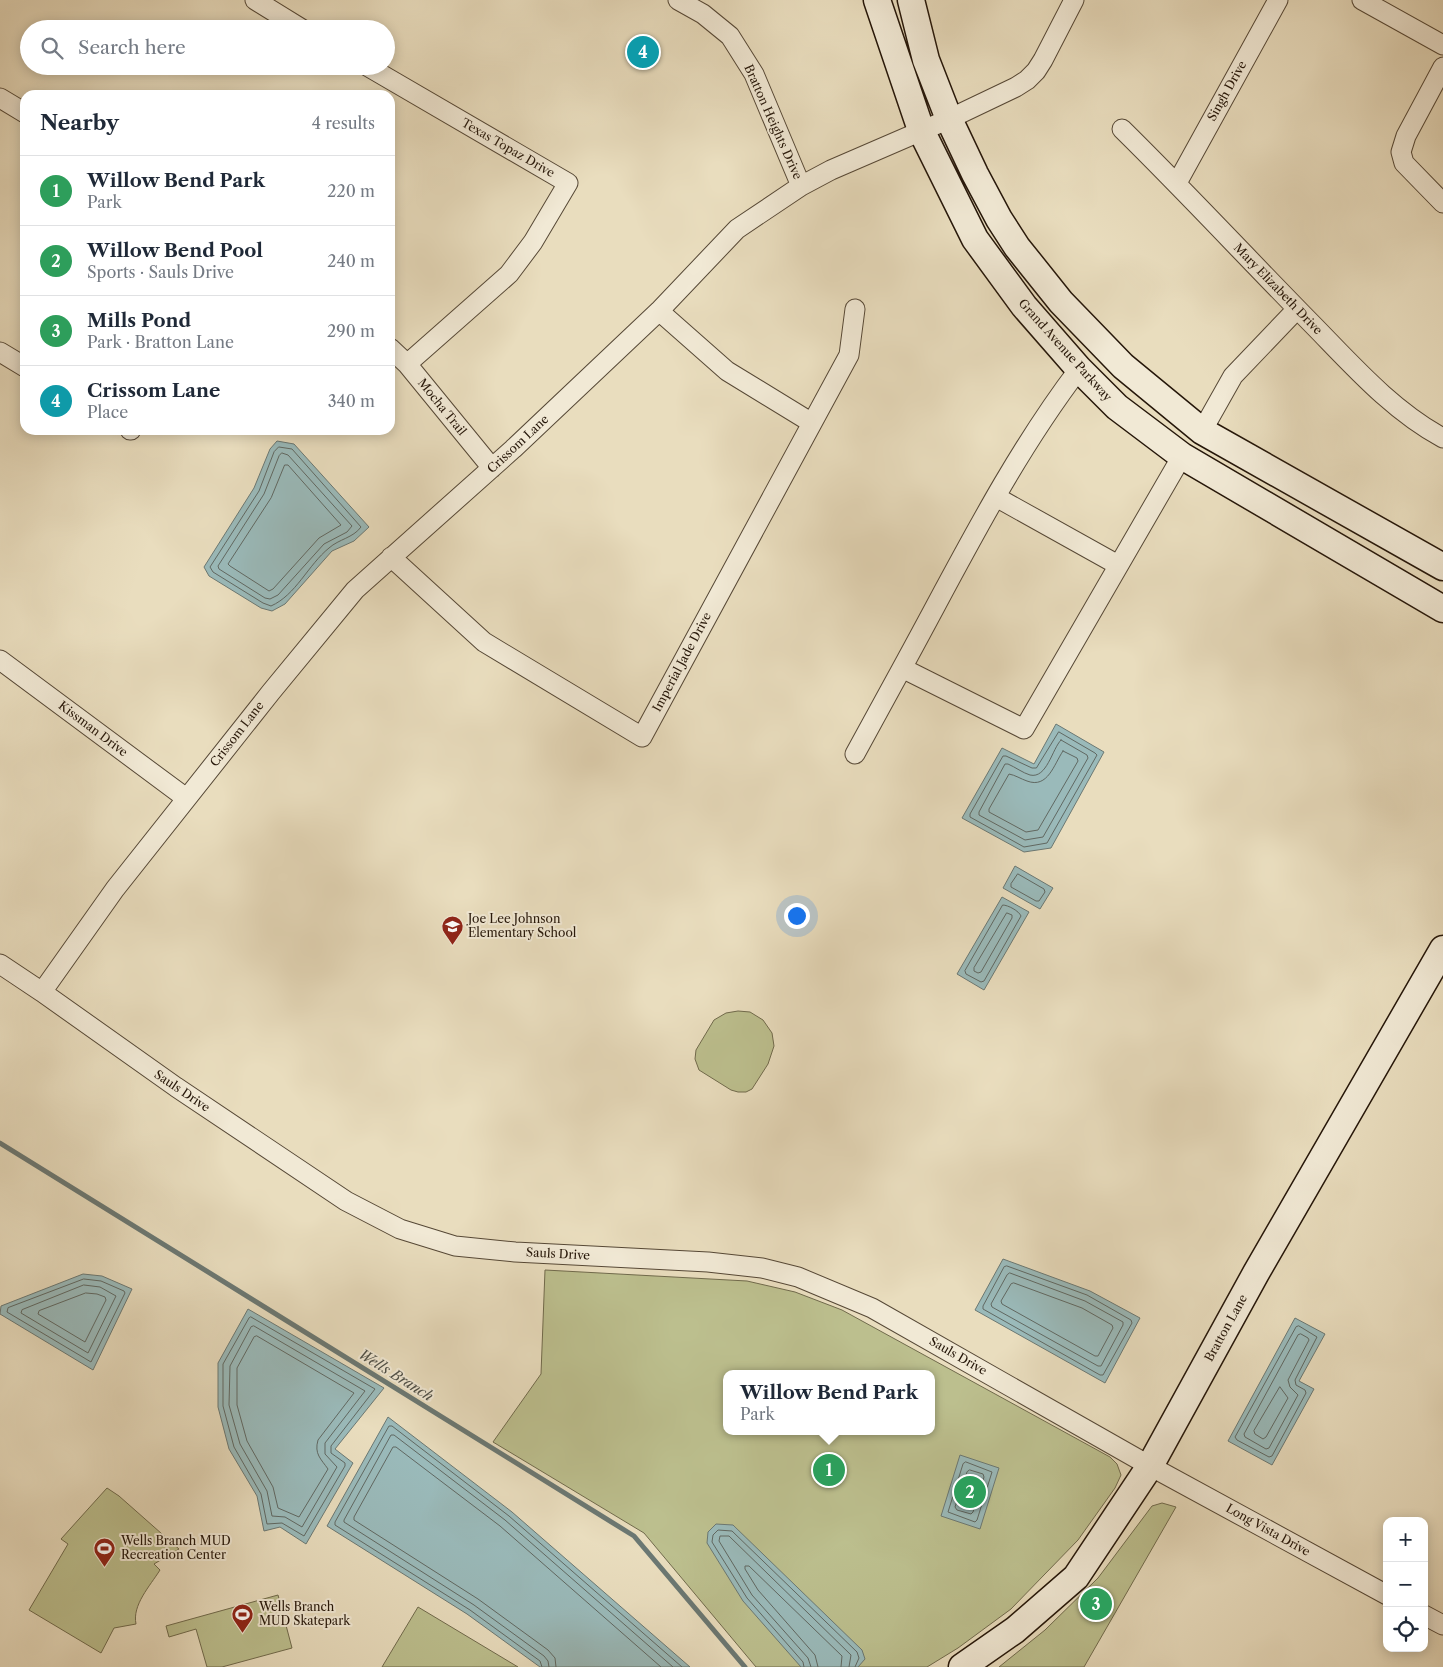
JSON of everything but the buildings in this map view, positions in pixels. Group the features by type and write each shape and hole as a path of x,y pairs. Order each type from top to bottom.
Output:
{"street":[{"path":"255,0 287,20"},
{"name":"Bratton Heights Drive","path":"678,0 703,14 730,36 754,74 801,186"},
{"name":"Grand Avenue Parkway","path":"877,0 921,130 975,239 1024,306 1079,368 1117,407 1182,456 1443,609"},
{"path":"911,0 926,60 949,119 975,174 999,219 1017,247 1061,302 1123,366 1202,431 1443,567"},
{"name":"Crissom Lane","path":"42,992 115,889 186,798 355,590 492,468 659,312 737,229 801,186 831,170 949,119 1027,80 1043,60 1074,0"},
{"name":"Singh Drive","path":"1177,183 1278,0"},
{"path":"1362,0 1443,45"},
{"path":"1443,67 1406,136 1401,152 1404,162 1443,203"},
{"name":"Texas Topaz Drive","path":"382,75 568,183 533,242 509,274 407,364"},
{"path":"0,98 20,110"},
{"name":"Mary Elizabeth Drive","path":"1122,129 1177,183 1297,309 1392,402 1443,438"},
{"name":"Imperial Jade Drive","path":"392,557 484,642 642,737 849,355 855,309"},
{"path":"902,668 1024,729 1182,456 1202,431 1233,376 1297,309"},
{"path":"659,312 727,371 812,423"},
{"path":"0,352 20,364"},
{"name":"Mocha Trail","path":"395,353 407,364 492,468"},
{"path":"855,754 996,496 1049,410 1079,368"},
{"path":"996,496 1118,565"},
{"name":"Kissman Drive","path":"0,660 186,798"},
{"name":"Bratton Lane","path":"962,1667 1015,1630 1076,1577 1150,1466 1256,1273 1443,949"},
{"name":"Sauls Drive","path":"0,964 176,1087 346,1201 400,1229 455,1246 515,1252 708,1262 762,1268 798,1277 872,1308 1150,1466"},
{"name":"Long Vista Drive","path":"1150,1466 1383,1593"},
{"path":"1428,1617 1443,1626"}],"green space":[{"path":"750,1012 763,1020 772,1033 774,1046 768,1064 752,1089 746,1092 731,1090 699,1070 695,1059 696,1050 714,1020 726,1013"},
{"path":"545,1270 747,1281 795,1292 842,1310 1110,1457 1117,1464 1121,1475 1115,1488 1078,1540 1011,1609 958,1648 927,1667 756,1667 644,1533 493,1442 541,1374"},
{"name":"Wells Branch MUD Recreation Center","path":"107,1488 119,1496 179,1549 154,1564 160,1570 139,1603 135,1617 136,1624 114,1628 101,1653 29,1610 68,1544 61,1539"},
{"path":"1162,1503 1176,1507 1084,1667 999,1667 1045,1630 1098,1578 1152,1506"},
{"name":"Wells Branch MUD Skatepark","path":"278,1595 292,1648 222,1667 207,1667 196,1629 169,1637 166,1626"},
{"path":"418,1607 518,1667 382,1667"}],"water":[{"path":"277,441 294,444 369,527 354,541 332,551 285,604 272,611 261,608 209,576 204,567 254,488 270,449"},
{"path":"1056,724 1104,752 1051,848 1024,852 962,818 1002,748 1034,764"},
{"path":"1015,866 1053,888 1040,909 1003,888"},
{"path":"1002,897 1029,912 984,990 957,974"},
{"path":"1003,1259 1090,1291 1140,1318 1105,1383 975,1310"},
{"path":"83,1274 102,1276 132,1289 93,1370 0,1314 1,1306"},
{"path":"248,1309 384,1388 335,1449 353,1463 306,1544 280,1527 264,1531 257,1496 229,1449 218,1407 218,1363"},
{"path":"1295,1318 1325,1334 1299,1381 1314,1389 1272,1465 1228,1441"},
{"path":"388,1417 512,1512 690,1667 540,1667 467,1614 327,1526"},
{"path":"960,1455 999,1468 980,1529 941,1516"},
{"path":"716,1524 733,1525 862,1650 865,1659 858,1667 801,1667 743,1601 707,1543 708,1532"}],"waterway":[{"name":"Wells Branch","path":"0,1143 634,1536 745,1667"}],"place":[{"name":"Crissom Lane","path":"643,52"},
{"name":"Joe Lee Johnson Elementary School","path":"452,945"},
{"name":"Willow Bend Park","path":"829,1470"},
{"name":"Willow Bend Pool","path":"970,1492"},
{"name":"Wells Branch MUD Recreation Center","path":"105,1567"},
{"name":"Mills Pond","path":"1096,1604"},
{"name":"Wells Branch MUD Skatepark","path":"243,1633"}]}
